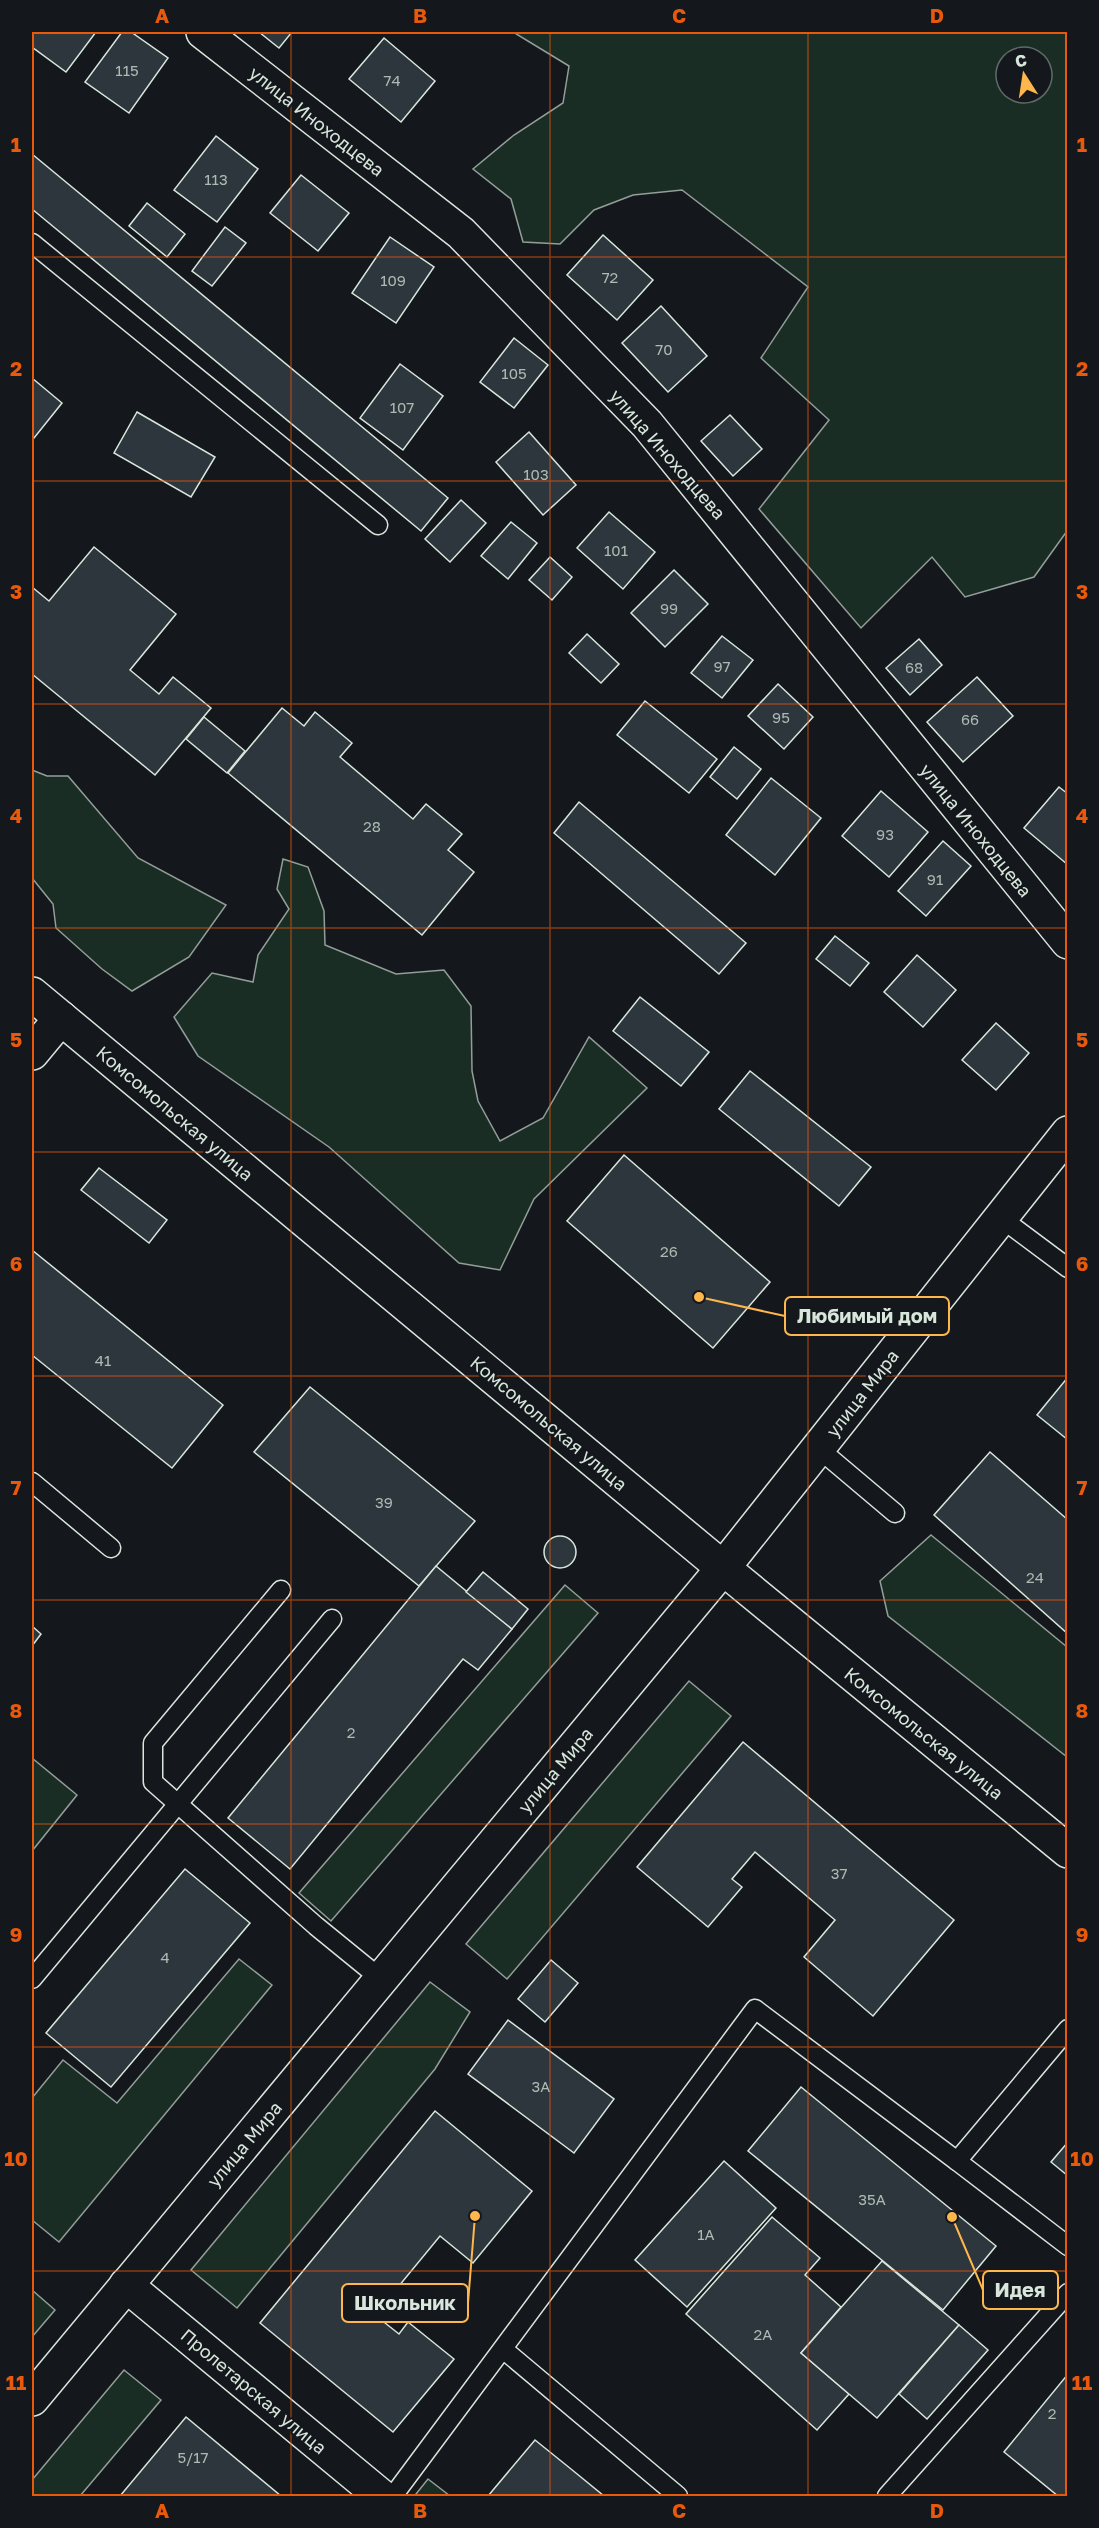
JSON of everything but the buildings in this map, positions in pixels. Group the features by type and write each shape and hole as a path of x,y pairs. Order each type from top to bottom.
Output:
{"street":[{"name":"улица Иноходцева","path":"203,32 460,233 647,424 1068,942"},
{"name":"Комсомольская улица","path":"32,994 723,1568 1068,1851"},
{"path":"32,1053 60,1018"},
{"name":"улица Мира","path":"32,2399 723,1568 1068,1133"},
{"name":"Пролетарская улица","path":"126,2285 381,2496"}],"lane":[{"path":"32,243 378,525"},
{"path":"1000,1218 1068,1268"},
{"path":"818,1448 895,1513"},
{"path":"32,1482 111,1548"},
{"path":"281,1590 153,1743 153,1782 381,1979"},
{"path":"32,1979 332,1619"},
{"path":"393,2496 755,2009 1068,2246"},
{"path":"957,2161 1068,2029"},
{"path":"887,2496 1068,2293"},
{"path":"503,2349 678,2496"}],"green space":[{"path":"513,32 1067,32 1067,531 1034,577 965,597 932,557 861,628 759,509 829,420 761,358 808,287 682,190 633,195 594,210 560,244 523,242 511,199 473,169 514,135 563,103 569,66"},
{"path":"32,770 47,776 68,776 138,858 226,905 189,957 132,991 102,969 56,928 53,904 32,878"},
{"path":"283,859 308,867 324,911 325,945 396,974 444,970 471,1006 472,1071 478,1101 500,1141 543,1118 589,1037 647,1088 534,1199 500,1270 459,1263 329,1147 198,1056 174,1017 212,973 253,982 258,955 289,909 277,889"},
{"path":"931,1535 1067,1647 1067,1757 888,1616 880,1581"},
{"path":"565,1585 598,1613 331,1921 299,1893"},
{"path":"689,1681 731,1716 507,1979 466,1944"},
{"path":"32,1758 77,1795 32,1851"},
{"path":"239,1959 272,1985 59,2242 32,2220 32,2098 63,2060 117,2103"},
{"path":"430,1982 470,2012 435,2069 237,2308 191,2270"},
{"path":"32,2290 55,2310 32,2337"},
{"path":"124,2370 161,2400 80,2496 32,2496 32,2480"},
{"path":"428,2479 450,2496 416,2494"}],"place":[{"name":"Любимый дом","path":"699,1297"},
{"name":"Школьник","path":"475,2216"},
{"name":"Идея","path":"952,2217"}]}
